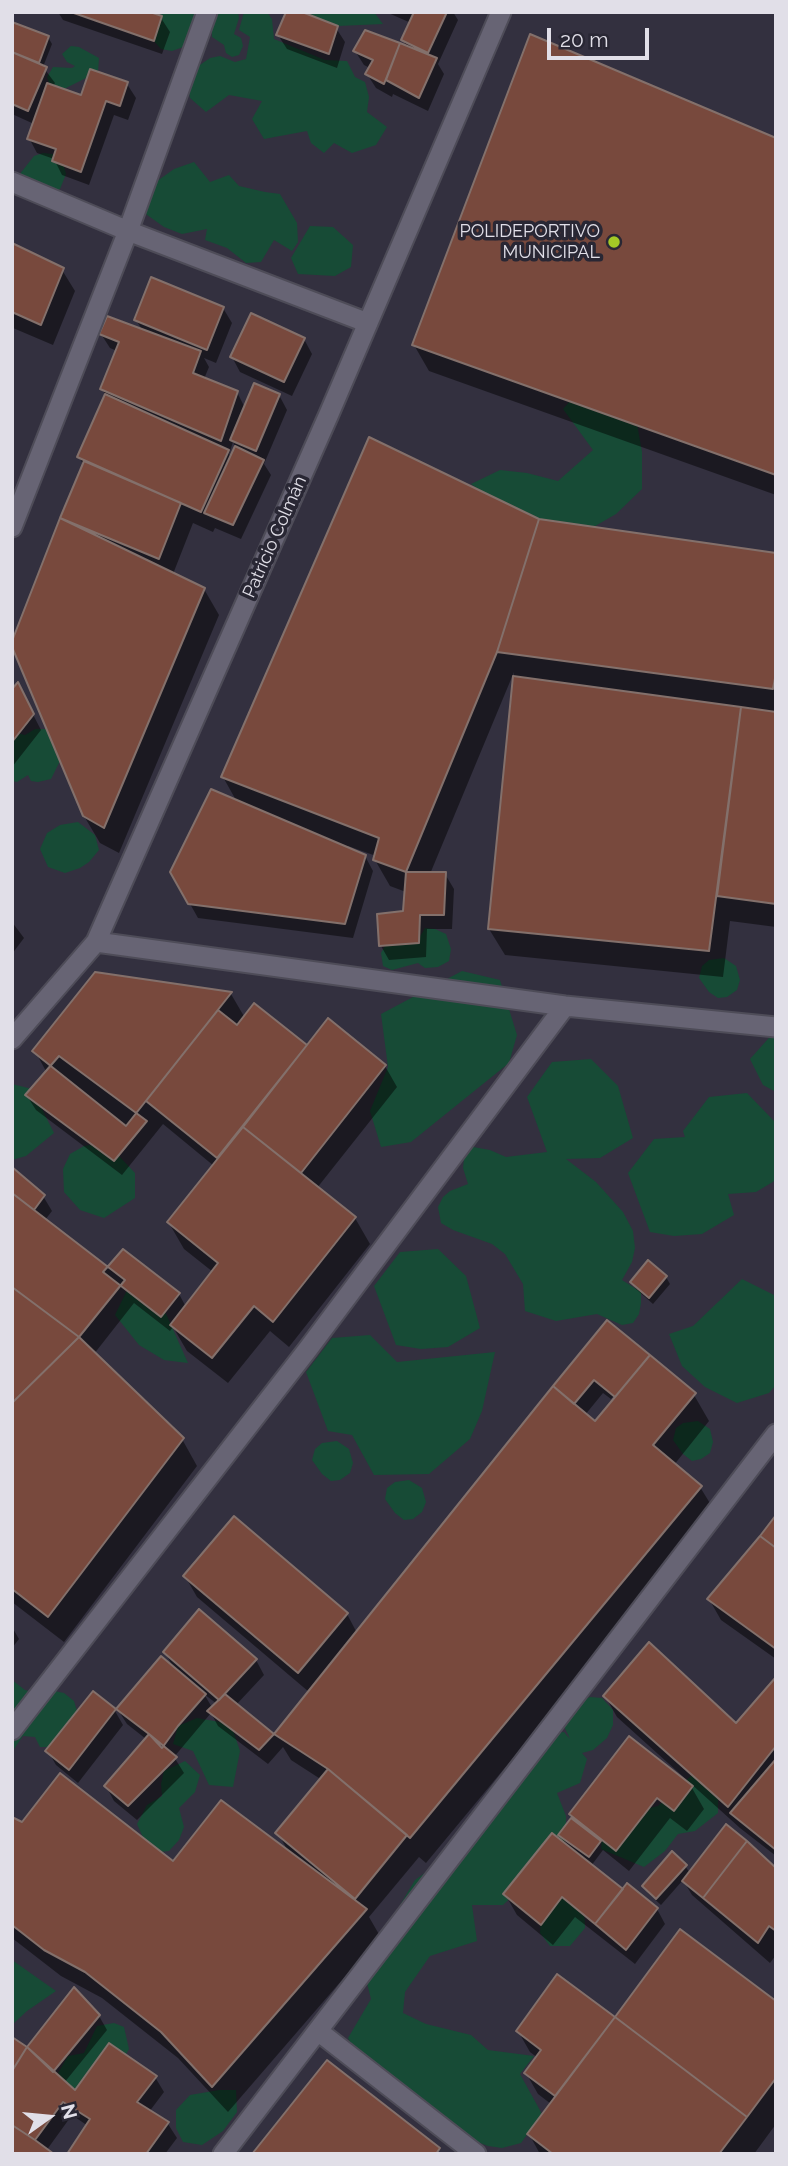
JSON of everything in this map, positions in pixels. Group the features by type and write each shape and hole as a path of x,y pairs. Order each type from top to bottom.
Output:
{"street":[{"path":"12,527 128,230 207,12"},
{"name":"Patricio Colmán","path":"12,1039 96,942 368,323 501,12"},
{"path":"12,182 368,323"},
{"path":"96,942 565,1006 776,1027"},
{"path":"12,1730 308,1349 565,1006"},
{"path":"223,2154 776,1434"},
{"path":"318,2031 476,2154"}],"green space":[{"path":"162,12 194,12 202,27 186,46 172,51 161,49 154,41 156,21"},
{"path":"211,12 238,12 234,34 241,38 243,46 239,55 232,57 226,53 224,45 212,37"},
{"path":"244,12 267,12 272,19 274,39 325,60 347,61 355,77 365,82 369,97 367,112 387,127 376,145 352,153 334,143 324,153 311,143 307,131 264,139 252,119 262,101 229,95 206,112 190,98 188,84 194,69 210,58 220,56 235,62 246,59 250,37 239,30"},
{"path":"302,12 374,12 383,24 338,26"},
{"path":"71,46 79,47 99,58 98,72 64,89 51,88 47,77 53,67 75,66 67,62 62,54"},
{"path":"43,153 62,159 66,174 60,189 47,196 19,175 34,156"},
{"path":"194,162 210,182 229,175 239,186 280,194 297,223 298,242 292,251 274,240 261,262 246,263 227,248 205,240 207,229 182,234 164,227 143,212 153,184 174,169"},
{"path":"310,226 333,227 353,245 351,267 335,276 298,274 291,258"},
{"path":"576,394 636,418 642,452 642,489 616,514 578,536 535,532 471,484 500,470 558,481 593,450 563,409"},
{"path":"35,729 46,729 59,742 60,761 51,779 31,781 28,775 17,782 12,781 12,732 25,735"},
{"path":"78,822 95,835 99,850 89,862 65,873 48,867 40,849 47,833 60,825"},
{"path":"425,928 446,934 451,949 449,961 438,967 425,968 418,963 392,970 383,966 381,953 386,944 405,941 413,944"},
{"path":"724,958 736,966 740,980 737,990 727,997 718,998 709,992 699,978 702,966 709,960"},
{"path":"462,971 500,980 517,1035 509,1063 411,1142 381,1147 370,1111 388,1067 381,1014"},
{"path":"776,1030 776,1092 763,1085 750,1059"},
{"path":"591,1059 618,1086 633,1138 600,1158 566,1159 596,1182 623,1212 633,1231 635,1248 632,1262 622,1280 641,1292 641,1303 639,1314 633,1323 622,1325 597,1314 556,1321 525,1311 523,1284 505,1254 492,1244 441,1223 438,1207 450,1191 468,1184 463,1168 464,1159 473,1147 506,1157 547,1152 527,1097 552,1062"},
{"path":"12,1084 32,1089 54,1133 26,1156 12,1160"},
{"path":"747,1093 774,1121 776,1180 756,1192 728,1194 734,1215 702,1234 674,1236 650,1232 628,1173 654,1139 685,1137 683,1131 709,1097"},
{"path":"102,1143 135,1173 135,1198 104,1218 80,1210 64,1192 63,1169 70,1154 84,1146"},
{"path":"438,1249 466,1276 480,1328 448,1347 421,1349 396,1345 374,1286 400,1252"},
{"path":"742,1279 776,1296 776,1385 769,1393 737,1403 705,1387 682,1366 669,1334 693,1326"},
{"path":"129,1286 163,1307 188,1363 164,1360 139,1345 115,1315"},
{"path":"370,1335 397,1362 495,1352 482,1411 470,1439 429,1474 374,1475 352,1435 328,1431 306,1372 332,1338"},
{"path":"698,1421 710,1429 713,1442 710,1453 692,1461 673,1440 676,1428 683,1423"},
{"path":"337,1441 349,1449 353,1463 350,1473 340,1480 331,1481 312,1460 315,1449 322,1443"},
{"path":"409,1480 422,1488 426,1502 422,1512 413,1519 404,1520 385,1499 387,1488 395,1482"},
{"path":"12,1680 25,1690 32,1692 45,1689 64,1693 74,1701 77,1711 74,1723 52,1747 40,1747 35,1737 23,1736 12,1752"},
{"path":"590,1697 602,1698 613,1710 613,1725 607,1738 593,1750 582,1753 587,1759 580,1783 557,1793 566,1816 566,1840 554,1857 503,1905 472,1905 477,1941 430,1956 405,1992 403,2013 426,2024 471,2035 488,2050 534,2056 520,2074 542,2114 521,2143 502,2148 488,2146 470,2139 360,2060 348,2038 371,1999 363,1967 415,1880 437,1864 490,1788 545,1734 564,1732 570,1739 563,1724 581,1701"},
{"path":"197,1718 231,1724 240,1751 233,1787 209,1785 193,1751 173,1744 178,1726"},
{"path":"185,1761 200,1775 195,1792 179,1808 184,1827 179,1840 169,1851 150,1853 137,1824 147,1805 162,1796 164,1771"},
{"path":"692,1775 710,1785 718,1798 718,1813 695,1831 678,1834 665,1851 644,1867 601,1849 603,1829 641,1810 658,1806"},
{"path":"571,1888 584,1904 585,1928 570,1946 550,1946 540,1933 542,1905"},
{"path":"12,1960 56,1991 12,2025"},
{"path":"114,2023 124,2027 129,2049 103,2095 66,2091 58,2073 68,2056 84,2053 97,2026"},
{"path":"236,2090 237,2112 223,2131 202,2145 183,2142 176,2128 176,2110 190,2095"}],"building":[{"path":"71,12 150,12 162,16 154,41"},
{"path":"286,12 302,12 338,26 329,54 276,35"},
{"path":"414,12 447,12 428,53 401,40"},
{"path":"12,22 49,36 39,63 12,52"},
{"path":"365,30 400,43 384,84 365,74 373,60 353,51"},
{"name":"POLIDEPORTIVO MUNICIPAL","path":"530,34 776,138 776,475 412,345"},
{"path":"400,43 437,58 419,98 386,80"},
{"path":"12,52 47,67 28,111 12,104"},
{"path":"90,69 128,82 120,106 106,101 81,172 52,161 56,149 27,139 47,83 81,95"},
{"path":"12,243 64,268 41,325 12,312"},
{"path":"151,277 224,307 207,350 134,320"},
{"path":"251,313 305,338 284,382 230,357"},
{"path":"107,316 201,351 193,373 238,391 221,441 100,389 119,342 99,334"},
{"path":"254,383 280,394 256,451 230,440"},
{"path":"105,394 229,450 201,512 77,457"},
{"path":"369,437 539,519 497,652 406,872 373,860 379,838 221,777"},
{"path":"235,446 264,460 233,525 204,513"},
{"path":"84,461 181,503 159,559 60,518"},
{"path":"60,518 205,588 104,828 83,816 12,647"},
{"path":"539,519 776,553 776,673 773,689 497,652"},
{"path":"513,676 741,707 709,951 488,929"},
{"path":"18,682 34,714 12,742 12,689"},
{"path":"741,707 776,712 776,904 717,896"},
{"path":"211,789 366,855 345,924 188,904 170,872"},
{"path":"406,872 446,872 444,915 420,915 419,943 379,946 377,914 403,911"},
{"path":"95,972 232,992 126,1126 32,1051"},
{"path":"254,1003 307,1045 217,1158 146,1101 218,1010 237,1025"},
{"path":"328,1018 386,1065 301,1173 243,1127"},
{"path":"59,1056 147,1121 114,1161 25,1095"},
{"path":"243,1127 356,1217 273,1322 254,1306 212,1358 170,1325 218,1263 167,1222"},
{"path":"12,1167 45,1195 34,1210 12,1193"},
{"path":"12,1193 125,1280 79,1337 12,1287"},
{"path":"123,1249 180,1293 161,1317 103,1272"},
{"path":"648,1260 667,1276 649,1298 630,1282"},
{"path":"12,1287 79,1337 12,1403"},
{"path":"607,1320 650,1355 615,1397 594,1380 574,1404 553,1386"},
{"path":"79,1337 184,1438 48,1617 12,1589 12,1403"},
{"path":"650,1355 696,1393 653,1445 702,1486 410,1838 328,1769 274,1734 553,1386 595,1421"},
{"path":"776,1515 776,1548 760,1536"},
{"path":"234,1516 348,1613 298,1673 183,1576"},
{"path":"760,1536 776,1548 776,1649 707,1599"},
{"path":"199,1609 257,1659 219,1700 163,1652"},
{"path":"649,1642 736,1723 776,1677 776,1746 728,1807 603,1696"},
{"path":"161,1656 206,1694 162,1748 149,1734 116,1709"},
{"path":"93,1691 116,1709 69,1770 45,1751"},
{"path":"225,1694 274,1734 259,1750 207,1711"},
{"path":"149,1734 177,1757 128,1806 104,1786"},
{"path":"629,1736 693,1786 674,1811 657,1798 616,1851 569,1814"},
{"path":"776,1759 776,1850 730,1813"},
{"path":"328,1769 407,1835 355,1899 275,1833"},
{"path":"60,1773 173,1861 221,1800 367,1909 212,2087 161,2032 85,1972 44,1950 12,1925 12,1817 22,1822"},
{"path":"571,1818 601,1841 589,1857 558,1835"},
{"path":"726,1824 747,1841 703,1898 682,1881"},
{"path":"552,1833 623,1889 595,1924 562,1897 541,1925 503,1894"},
{"path":"747,1841 776,1868 776,1931 769,1926 758,1943 703,1898"},
{"path":"672,1851 687,1865 656,1899 642,1886"},
{"path":"627,1883 658,1908 626,1950 595,1924"},
{"path":"680,1929 776,2001 776,2078 747,2117 615,2017"},
{"path":"557,1974 615,2017 555,2096 524,2073 541,2050 516,2031"},
{"path":"74,1987 100,2015 53,2072 27,2047"},
{"path":"615,2017 747,2117 719,2154 553,2154 527,2134"},
{"path":"12,2037 27,2047 12,2071"},
{"path":"109,2043 157,2076 137,2102 169,2122 146,2154 67,2154 90,2119 63,2102 35,2140 12,2125 12,2071 27,2047 75,2090"},
{"path":"327,2060 440,2148 436,2154 252,2154"},
{"path":"12,2125 35,2140 54,2154 12,2154"}],"place":[{"name":"POLIDEPORTIVO MUNICIPAL","path":"614,242"}]}
